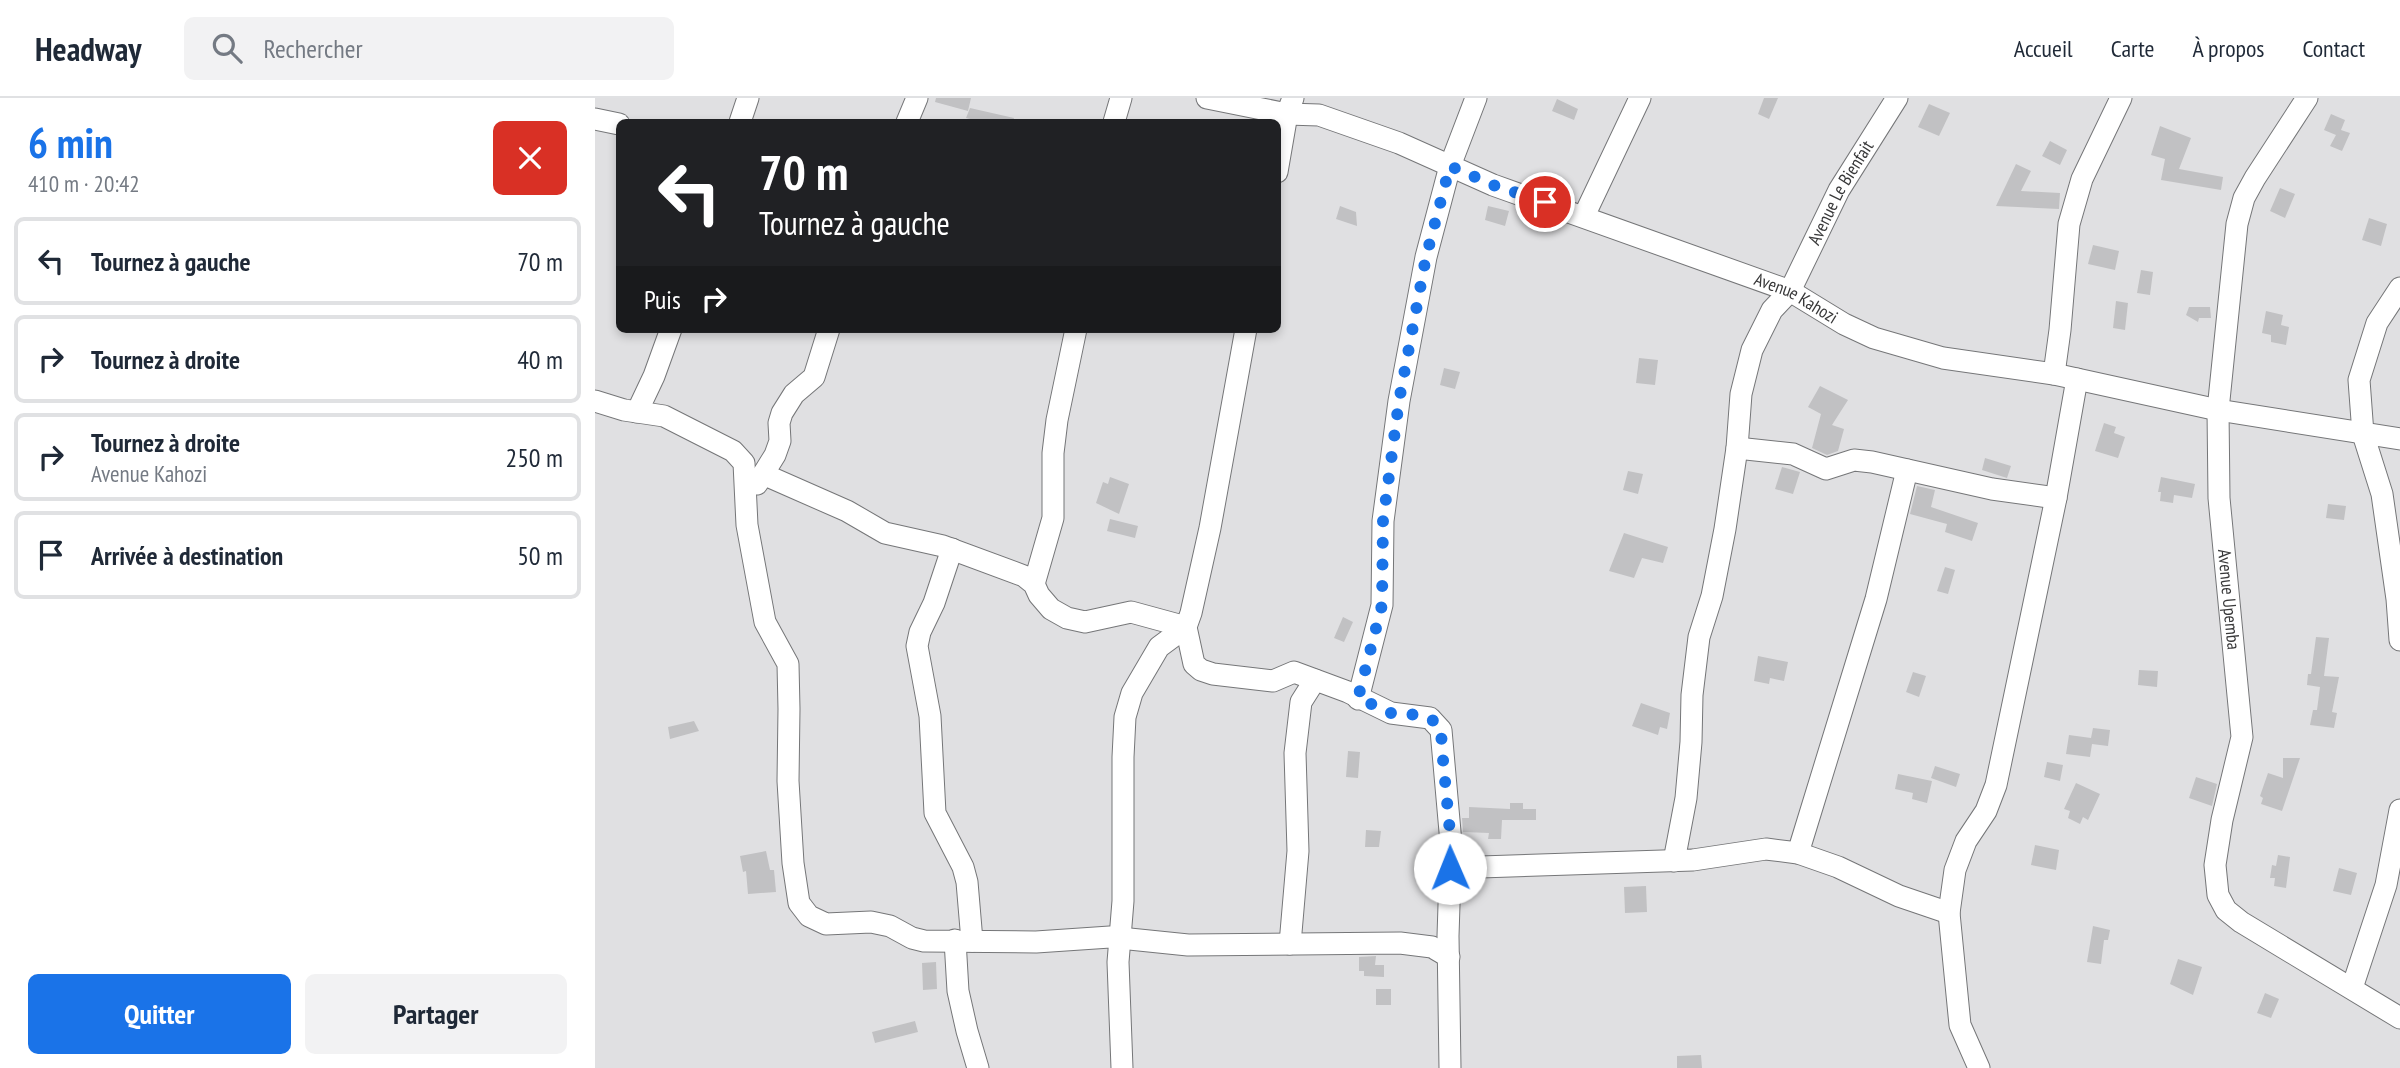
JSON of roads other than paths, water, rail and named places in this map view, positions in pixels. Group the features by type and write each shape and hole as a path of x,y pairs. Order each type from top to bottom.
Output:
{"street":[{"path":"741,119 748,98"},
{"path":"908,119 917,98"},
{"path":"1115,119 1121,98"},
{"name":"Avenue Kahozi","path":"1207,98 1290,106 1335,120 1399,143 1493,185 1790,291 1844,324 1874,338 1943,358 2054,374 2218,410 2400,439"},
{"path":"1358,698 1382,605 1383,521 1399,401 1426,257 1450,166 1476,98"},
{"path":"1584,216 1640,98"},
{"name":"Avenue Le Bienfait","path":"1674,861 1686,798 1692,695 1699,637 1712,596 1737,448 1741,394 1752,351 1772,310 1790,291 1839,190 1897,98"},
{"path":"2054,374 2069,225 2082,179 2121,98"},
{"name":"Avenue Upemba","path":"2307,98 2244,198 2237,225 2218,410 2220,498 2242,737 2220,832 2215,865 2218,895 2226,910 2241,922 2400,1018"},
{"path":"1281,152 1290,106"},
{"path":"595,119 616,123"},
{"path":"2400,288 2377,323 2359,380 2363,434 2382,494 2400,640"},
{"path":"637,412 670,333"},
{"path":"747,498 775,455 780,441 779,423 782,413 795,394 814,377 828,333"},
{"path":"1034,584 1053,519 1053,453 1059,407 1075,333"},
{"path":"1245,333 1210,528 1186,627 1194,664 1213,674 1273,681 1294,672 1347,692 1391,713 1418,715 1430,718 1437,724 1442,742 1451,843 1450,1068"},
{"path":"1979,1068 1960,1025 1949,913 1955,870 1966,841 1986,811 1996,785 2056,498 2077,379"},
{"path":"595,401 664,416 733,451 744,463 747,525 765,622 788,664 787,780 793,863 799,903 809,916 826,923 871,922 890,926 924,941 1036,942 1120,938 1188,945 1400,943 1432,947 1449,957"},
{"path":"1737,448 1793,454 1826,469 1854,460 1992,489 2056,498"},
{"path":"1798,853 1869,623 1907,470"},
{"path":"763,474 847,511 885,533 953,549 1024,576 1034,584 1051,609 1067,618 1084,622 1131,612 1186,627"},
{"path":"953,549 917,646 930,716 936,813 965,875 964,941 958,991 978,1068"},
{"path":"1122,1068 1118,962 1123,901 1125,717 1132,693 1160,647 1186,627"},
{"path":"1290,944 1298,851 1296,753 1301,702 1315,680"},
{"path":"2351,988 2386,885 2400,810"},
{"path":"1450,868 1674,861 1766,849 1798,853 1949,913"}]}
